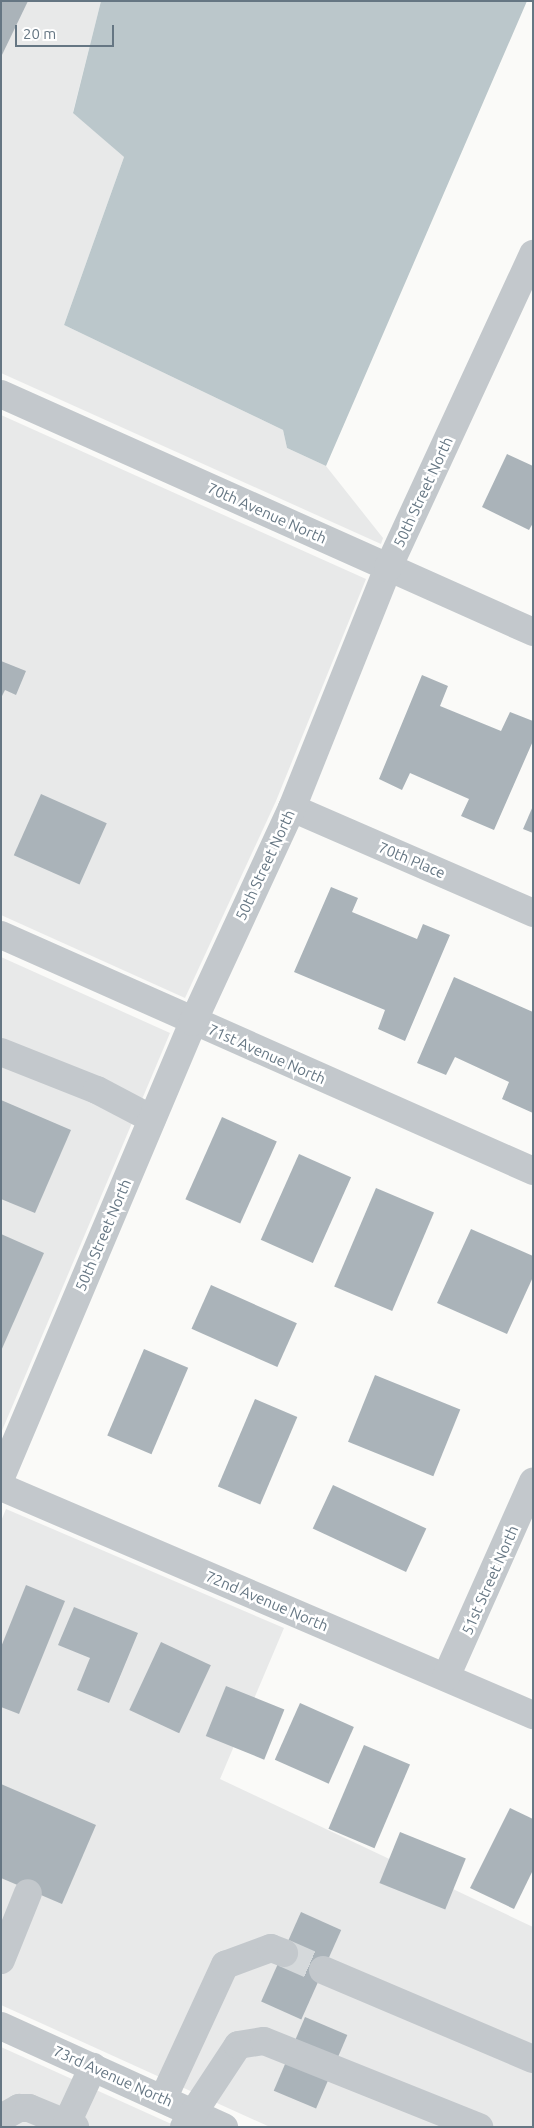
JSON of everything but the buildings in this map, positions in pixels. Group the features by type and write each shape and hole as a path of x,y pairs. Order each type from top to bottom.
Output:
{"street":[{"name":"50th Street North","path":"1,1477 193,1022 292,808 388,568 533,254"},
{"name":"70th Avenue North","path":"1,394 533,632"},
{"name":"70th Place","path":"292,808 533,913"},
{"name":"71st Avenue North","path":"1,935 193,1022 533,1171"},
{"path":"1,1052 96,1090 152,1118"},
{"name":"51st Street North","path":"446,1677 533,1482"},
{"name":"72nd Avenue North","path":"1,1487 533,1715"},
{"path":"1,1960 28,1893"},
{"path":"163,2099 225,1965 271,1948 284,1953"},
{"path":"323,1970 533,2059"},
{"name":"73rd Avenue North","path":"1,2026 163,2099 187,2119 224,2127"},
{"path":"187,2119 238,2045 264,2041 478,2127"},
{"path":"1,2118 19,2108 29,2108 71,2125 93,2067"}],"shaded area":[{"path":"1,1 101,1 73,112 124,157 64,325 283,430 287,448 326,466 383,538 381,544 1,373"},
{"path":"101,1 527,1 326,466 287,448 283,430 64,325 124,157 73,113"},
{"path":"1,415 366,579 276,801 185,998 1,915"},
{"path":"1,957 170,1033 1,1433"},
{"path":"6,1509 284,1628 220,1779 533,1927 533,2127 270,2127 1,2005 1,1521"},
{"path":"1,2047 178,2127 1,2127"}],"tunnel":[{"path":"284,1953 323,1970"}]}
